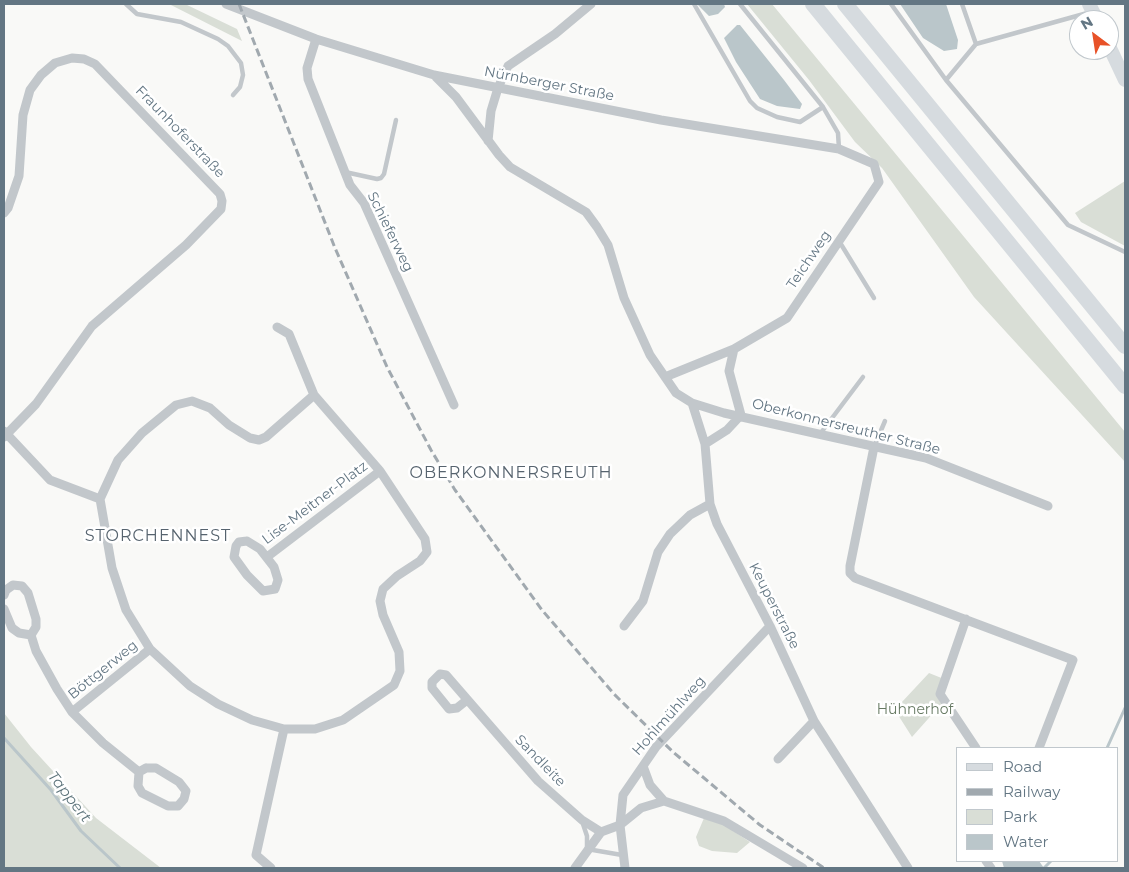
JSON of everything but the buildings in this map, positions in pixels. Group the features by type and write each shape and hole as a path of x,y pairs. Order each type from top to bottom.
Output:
{"highway":[{"path":"813,4 1125,386"},
{"path":"845,4 1125,346"}],"main road":[{"path":"1116,60 1125,80"}],"street":[{"name":"Nürnberger Straße","path":"226,4 316,39 434,75 662,120 839,149 874,164"},
{"path":"488,141 491,111 498,88 508,66 555,34 591,4"},
{"name":"Schieferweg","path":"316,39 307,68 308,78 350,185 364,203 454,405"},
{"name":"Fraunhoferstraße","path":"4,212 8,208 19,176 23,115 30,90 41,75 55,63 72,58 84,59 95,64 220,194 222,201 221,209 186,245 92,326 36,404 4,434"},
{"name":"Oberkonnersreuther Straße","path":"434,75 456,96 488,141 510,167 586,212 608,245 624,298 646,347 676,393 692,403 926,458 1048,506"},
{"name":"Teichweg","path":"665,377 734,349 787,318 879,182 874,164"},
{"path":"277,327 289,334 314,395 380,471 425,539 427,552 420,561 383,588 380,601 383,615 399,652 400,671 394,685 343,720 315,729 284,729 252,720 218,704 190,686 150,649 126,610 112,568 100,499 118,460 142,434 176,405 192,401 210,408 229,425 250,438 259,440 266,437 314,395"},
{"path":"692,403 705,444 727,430 741,415 728,371 734,349"},
{"path":"4,434 50,480 100,499"},
{"name":"Keuperstraße","path":"705,444 710,504 716,524 770,626 814,721 908,868"},
{"path":"874,446 850,573 855,578 1072,660 1039,747"},
{"name":"Lise-Meitner-Platz","path":"267,557 380,471"},
{"path":"624,626 643,601 658,552 670,534 690,515 710,504"},
{"name":"Lise-Meitner-Platz","path":"247,541 260,549 267,557 278,580 275,589 264,591 238,564 234,558 234,551 239,542 247,541"},
{"name":"Böttgerweg","path":"4,595 6,590 13,585 22,586 28,593 36,619 36,627 31,635 45,670 72,712 103,743 139,772"},
{"path":"4,609 12,628 19,633 31,635"},
{"path":"966,619 940,694 975,747"},
{"name":"Hohlmühlweg","path":"625,868 620,826 623,795 656,746 770,626"},
{"name":"Böttgerweg","path":"72,712 150,649"},
{"name":"Sandleite","path":"466,700 538,781 582,820 602,832"},
{"path":"778,759 814,721"},
{"path":"272,868 256,856 284,729"},
{"path":"643,766 650,785 664,801 724,821 803,868"},
{"path":"146,768 156,768 178,782 186,791 184,799 178,806 168,806 142,793 138,786 139,772 146,768"},
{"path":"575,868 587,849 602,832 620,826 641,808 664,801"}],"lane":[{"path":"126,4 137,14 181,22 218,39 228,46 241,63 243,75 240,87 233,96"},
{"path":"694,4 750,100 757,108 777,117 800,122 823,107"},
{"path":"740,4 823,107 838,133 839,149"},
{"path":"891,4 946,80 1068,225 1125,252"},
{"path":"962,4 976,44"},
{"path":"946,80 976,44 1069,19"},
{"path":"345,172 377,179 381,178 384,174 396,120"},
{"path":"839,241 874,298"},
{"path":"820,434 863,377"},
{"path":"874,446 885,421"},
{"path":"582,820 588,836 587,849 622,855"}],"green space":[{"path":"169,4 185,4 237,29 242,41"},
{"path":"747,4 772,4 1125,432 1125,462 974,297 882,168 855,142 809,80"},
{"path":"1125,181 1125,246 1081,222 1075,213"},
{"name":"Hühnerhof","path":"929,673 944,679 944,701 912,737 893,707 901,703"},
{"path":"4,713 31,747 96,818 161,868 4,868"},
{"path":"704,818 718,821 750,842 737,853 712,851 699,846 696,837"}],"water":[{"path":"697,4 724,4 725,7 718,14 709,16"},
{"path":"900,4 946,4 958,40 957,49 944,51 923,38"},
{"path":"737,25 740,25 802,104 800,109 777,106 760,99 736,62 724,38"},
{"path":"1002,862 1040,862 1044,868 1004,868"}],"waterway":[{"path":"1107,747 1125,708"},
{"name":"Tappert","path":"4,738 51,790 81,831 120,868"},
{"path":"1044,868 1050,862"}],"railway":[{"path":"239,4 335,248 387,367 431,450 455,490 542,610 614,694 673,752 760,825 824,868"}],"district":[{"name":"OBERKONNERSREUTH","path":"511,473"},
{"name":"STORCHENNEST","path":"158,536"}]}
